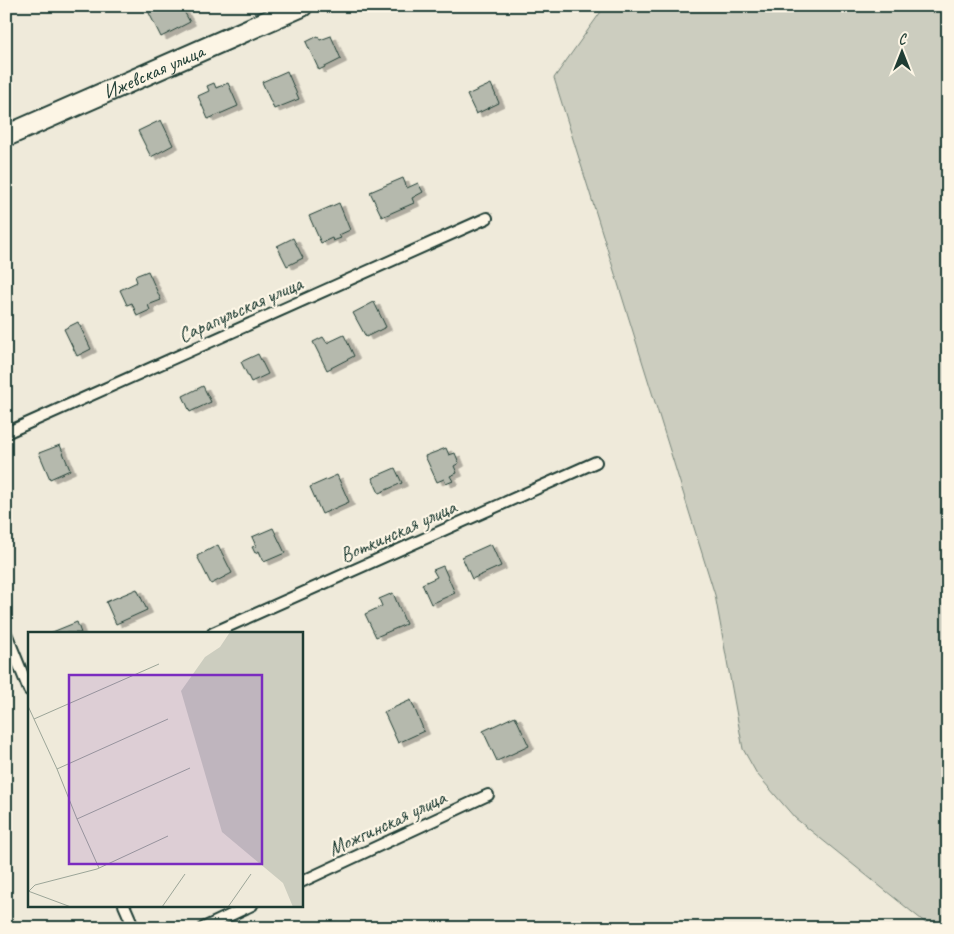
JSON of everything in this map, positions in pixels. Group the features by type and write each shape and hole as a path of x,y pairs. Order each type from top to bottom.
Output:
{"street":[{"name":"Ижевская улица","path":"6,136 302,6"}],"lane":[{"name":"Сарапульская улица","path":"6,432 487,218"},
{"name":"Воткинская улица","path":"216,632 596,462"},
{"path":"6,633 28,688"},
{"name":"Можгинская улица","path":"302,882 488,795"},
{"path":"124,906 134,928"},
{"path":"204,928 250,906"}],"shaded area":[{"path":"605,6 948,6 948,928 932,928 795,818 757,774 743,749 715,595 554,78"}],"building":[{"path":"152,6 181,6 190,22 161,37 147,9"},
{"path":"318,36 320,40 331,36 341,59 319,70 306,42"},
{"path":"287,71 299,99 274,109 262,82"},
{"path":"214,83 216,88 228,83 238,106 208,119 198,96 209,91 207,86"},
{"path":"491,84 499,103 476,114 467,95"},
{"path":"161,120 173,145 151,157 138,131"},
{"path":"403,178 407,188 418,183 423,192 412,198 414,203 382,217 370,192"},
{"path":"339,203 350,230 339,235 341,238 333,241 332,238 321,243 309,216"},
{"path":"293,238 303,258 287,266 277,246"},
{"path":"148,271 161,300 148,305 150,310 137,316 132,303 127,305 120,290 137,282 135,276"},
{"path":"374,302 386,327 366,337 353,313"},
{"path":"78,322 91,349 77,356 64,329"},
{"path":"344,335 354,356 327,370 313,342 323,337 327,343"},
{"path":"258,354 268,374 251,382 241,362"},
{"path":"203,386 211,402 190,412 183,396"},
{"path":"60,445 70,470 50,479 39,453"},
{"path":"446,448 449,455 455,453 459,463 454,466 457,473 450,476 453,481 446,484 444,479 437,482 425,456"},
{"path":"395,468 402,483 379,493 372,478"},
{"path":"337,475 349,502 322,514 310,487"},
{"path":"273,528 285,553 264,562 259,551 255,553 252,547 256,546 252,537"},
{"path":"491,544 501,566 472,579 462,557"},
{"path":"218,545 232,573 211,584 197,556"},
{"path":"443,566 455,593 431,604 422,584 437,577 433,570"},
{"path":"137,589 147,610 116,624 106,602"},
{"path":"393,593 406,624 376,637 365,614 382,606 379,599"},
{"path":"77,622 81,632 52,632"},
{"path":"411,700 424,731 398,743 384,712"},
{"path":"515,716 529,746 497,761 483,731"}]}
